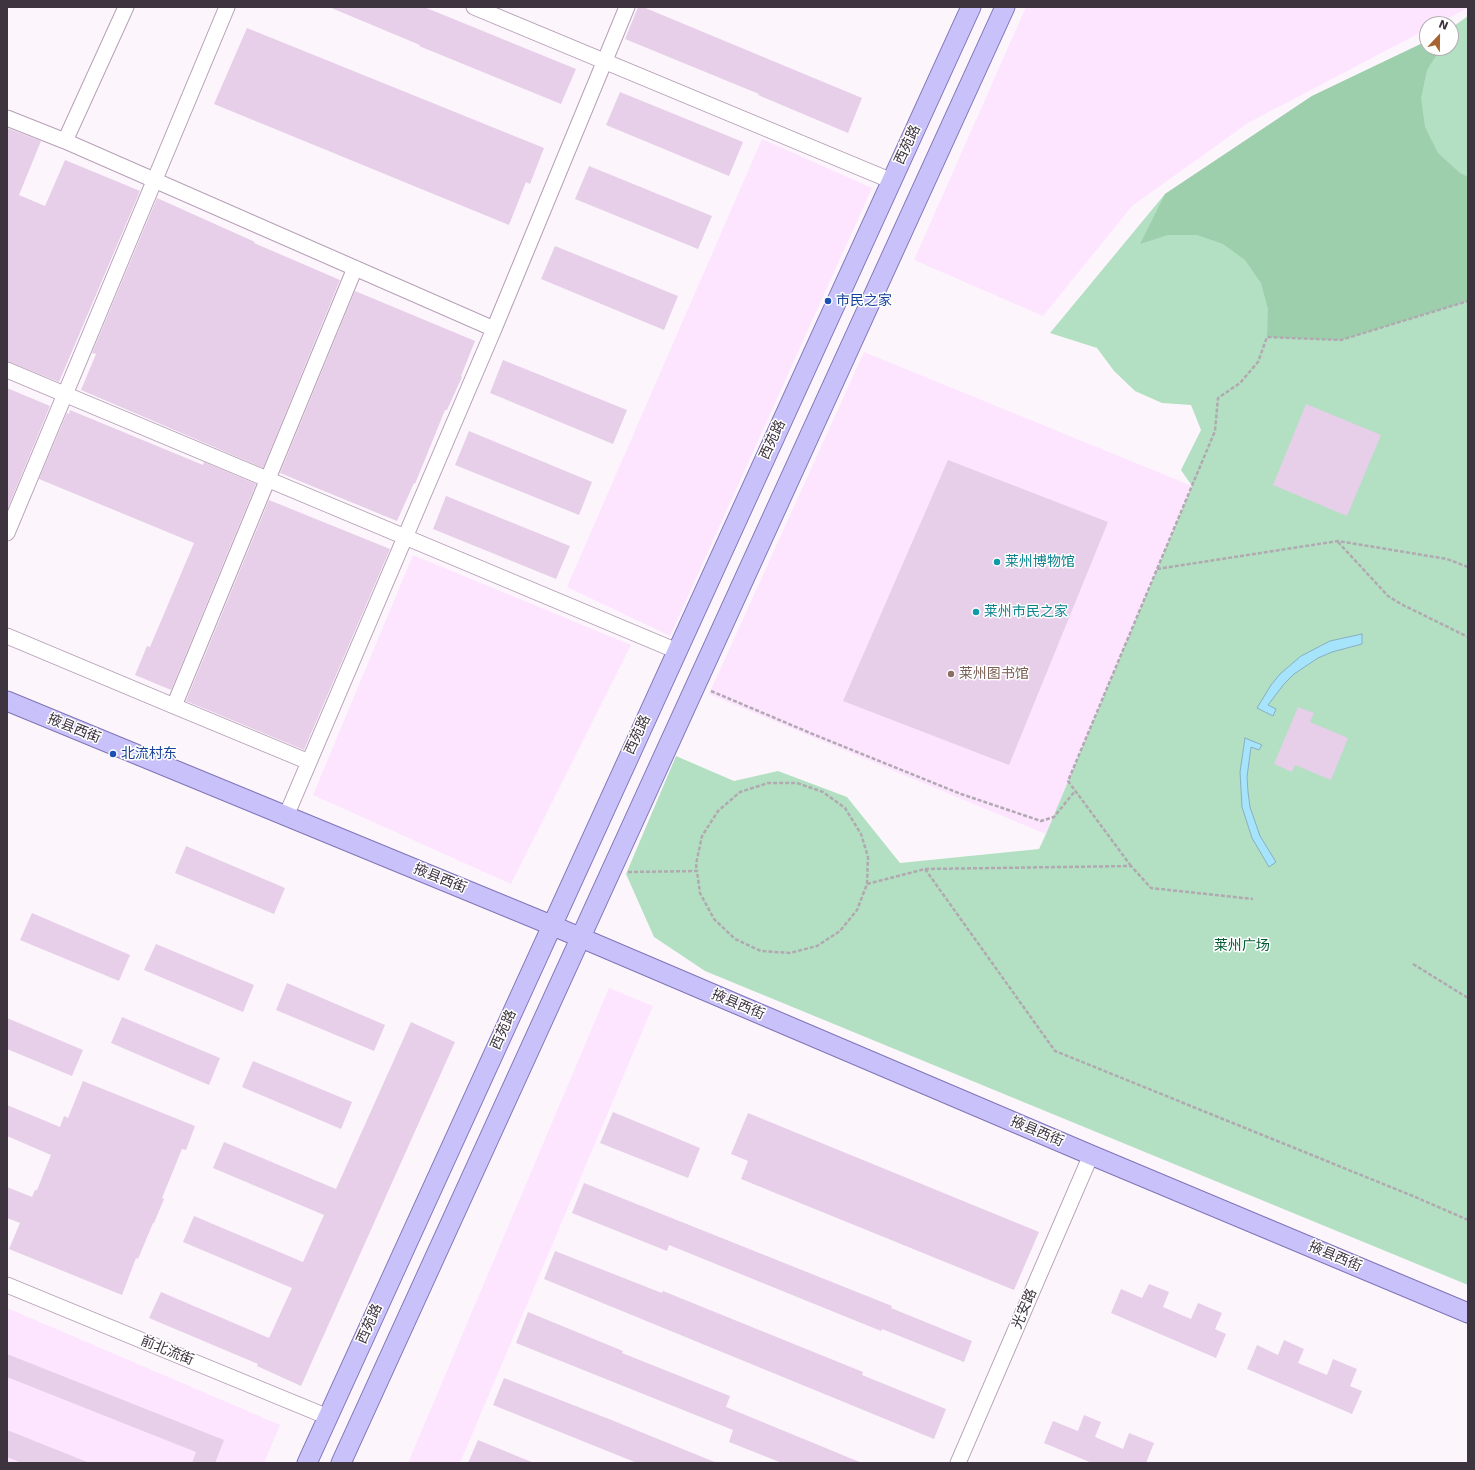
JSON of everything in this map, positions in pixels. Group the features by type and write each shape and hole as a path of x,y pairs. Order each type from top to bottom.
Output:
{"main road":[{"name":"西苑路","path":"307,1463 551,925 971,7"},
{"path":"341,1463 1005,7"},
{"name":"掖县西街","path":"7,701 580,937 1091,1155 1468,1313"}],"street":[{"path":"65,141 126,7"},
{"path":"7,533 227,7"},
{"path":"474,7 892,181"},
{"path":"286,816 494,329 606,62 627,7"},
{"path":"7,118 65,141 494,329"},
{"path":"174,706 355,268"},
{"path":"7,370 677,651"},
{"path":"7,636 309,762"},
{"name":"光安路","path":"958,1463 1091,1155"},
{"name":"前北流街","path":"7,1285 328,1417"}],"path":[{"path":"1253,899 1151,888 1131,866 1068,781 1215,431 1218,398 1240,384 1258,362 1267,337 1341,340 1468,301"},
{"path":"1158,569 1338,542 1447,559 1468,567"},
{"path":"1338,542 1388,596 1468,637"},
{"path":"696,685 961,794 1041,821 1054,816 1075,791"},
{"path":"768,783 797,783 823,792 845,808 861,834 868,857 867,884 857,910 840,931 817,946 790,953 762,951 735,939 714,919 700,893 697,871 696,864 702,836 718,811 740,792 768,783"},
{"path":"867,884 925,869 1131,866"},
{"path":"925,869 1055,1051 1413,1196 1468,1220"},
{"path":"610,873 697,871"},
{"path":"1412,964 1468,998"}],"shaded area":[{"path":"1026,7 1468,7 1452,16 1419,16 1419,33 1248,123 1132,206 1043,316 914,260"},
{"path":"762,139 872,188 670,636 567,587"},
{"path":"864,352 1192,486 1046,834 709,694"},
{"path":"413,555 631,645 511,884 313,795"},
{"path":"609,988 653,1006 460,1463 408,1463"},
{"path":"7,1308 280,1425 264,1463 7,1463"}],"green space":[{"name":"莱州广场","path":"1468,16 1468,1285 705,971 654,937 626,874 676,756 734,781 778,771 847,797 900,863 1039,849 1192,486 1181,470 1201,430 1191,405 1162,403 1135,391 1114,371 1097,348 1050,333 1165,194 1312,96 1419,45 1419,56 1459,56 1459,22"},
{"path":"1419,45 1419,56 1436,56 1427,70 1421,98 1425,127 1438,153 1460,173 1468,177 1468,301 1341,340 1267,337 1268,309 1261,283 1245,260 1223,244 1197,235 1168,235 1140,244 1165,194 1312,96"}],"water":[{"path":"1362,634 1362,644 1332,652 1318,658 1294,674 1284,684 1268,705 1276,709 1273,716 1257,708 1271,685 1280,674 1301,656 1330,641"},
{"path":"1245,738 1262,745 1259,750 1251,747 1247,777 1250,807 1260,836 1276,862 1269,867 1252,838 1242,807 1240,772"}],"building":[{"path":"329,7 424,7 576,69 561,104 419,46 420,45"},
{"path":"638,7 643,7 862,98 848,133 758,95 759,94 625,39"},
{"path":"247,28 544,148 530,184 526,182 509,225 214,104"},
{"path":"620,92 743,142 729,176 606,125"},
{"path":"7,128 41,141 19,195 45,206 65,160 140,191 59,382 7,361"},
{"path":"589,166 712,216 698,249 575,199"},
{"path":"157,198 255,242 254,243 340,280 263,468 81,390 96,354 92,353"},
{"path":"555,246 678,296 664,330 541,279"},
{"path":"355,291 475,341 461,376 462,377 447,410 445,410 415,484 414,483 397,521 280,473"},
{"path":"503,360 627,410 613,444 490,393"},
{"path":"7,388 50,406 7,510"},
{"path":"1306,404 1381,435 1347,516 1273,485"},
{"path":"70,410 203,465 204,462 256,484 171,690 135,675 147,646 150,647 194,543 39,479 67,413 69,414"},
{"path":"469,431 592,482 579,515 455,465"},
{"name":"莱州市民之家","path":"948,460 1108,522 1009,765 843,701"},
{"path":"446,496 570,546 556,579 433,529"},
{"path":"269,500 390,549 304,750 186,701"},
{"path":"1298,707 1314,713 1310,722 1348,738 1331,780 1295,765 1292,772 1274,764"},
{"path":"186,846 285,888 274,914 175,873"},
{"path":"32,913 130,955 119,981 20,940"},
{"path":"156,944 254,985 243,1012 144,970"},
{"path":"287,983 385,1025 374,1051 276,1010"},
{"path":"122,1017 220,1058 209,1085 111,1043"},
{"path":"7,1018 83,1050 72,1076 7,1049"},
{"path":"411,1022 455,1042 301,1386 257,1366 258,1364 149,1318 161,1292 269,1338 292,1288 183,1242 194,1216 303,1262 324,1215 213,1168 224,1142 336,1189"},
{"path":"253,1061 352,1102 341,1129 242,1087"},
{"path":"83,1081 195,1126 186,1150 182,1149 162,1198 164,1199 138,1259 136,1258 122,1295 9,1249 20,1223 7,1218 7,1187 32,1197 35,1190 37,1190 51,1155 7,1136 7,1105 60,1127 64,1116 68,1118"},
{"path":"613,1112 700,1148 688,1178 600,1143"},
{"path":"748,1113 1039,1232 1014,1290 741,1179 748,1161 731,1154"},
{"path":"584,1183 892,1306 891,1308 972,1341 964,1362 882,1329 881,1331 669,1245 667,1251 572,1213"},
{"path":"555,1251 662,1293 663,1291 863,1372 862,1375 946,1409 934,1439 544,1279"},
{"path":"1149,1284 1169,1292 1163,1307 1191,1319 1198,1303 1222,1313 1215,1329 1226,1334 1216,1358 1111,1313 1121,1289 1142,1298"},
{"path":"528,1312 623,1351 622,1353 730,1396 726,1407 862,1463 782,1463 729,1442 733,1430 516,1343"},
{"path":"1284,1340 1304,1349 1298,1363 1327,1375 1333,1359 1357,1369 1350,1386 1362,1391 1352,1414 1247,1369 1257,1345 1278,1355"},
{"path":"7,1354 224,1440 215,1463 192,1463 196,1452 7,1377"},
{"path":"504,1378 717,1463 637,1463 493,1405"},
{"path":"1084,1415 1101,1422 1095,1437 1123,1449 1129,1433 1154,1443 1146,1463 1092,1463 1044,1443 1053,1421 1078,1431"},
{"path":"7,1430 87,1463 22,1463 7,1457"},
{"path":"478,1440 534,1463 468,1463"}],"place":[{"name":"市民之家","path":"828,301"},
{"name":"莱州博物馆","path":"997,562"},
{"name":"莱州市民之家","path":"976,612"},
{"name":"莱州图书馆","path":"951,674"},
{"name":"北流村东","path":"113,754"}]}
